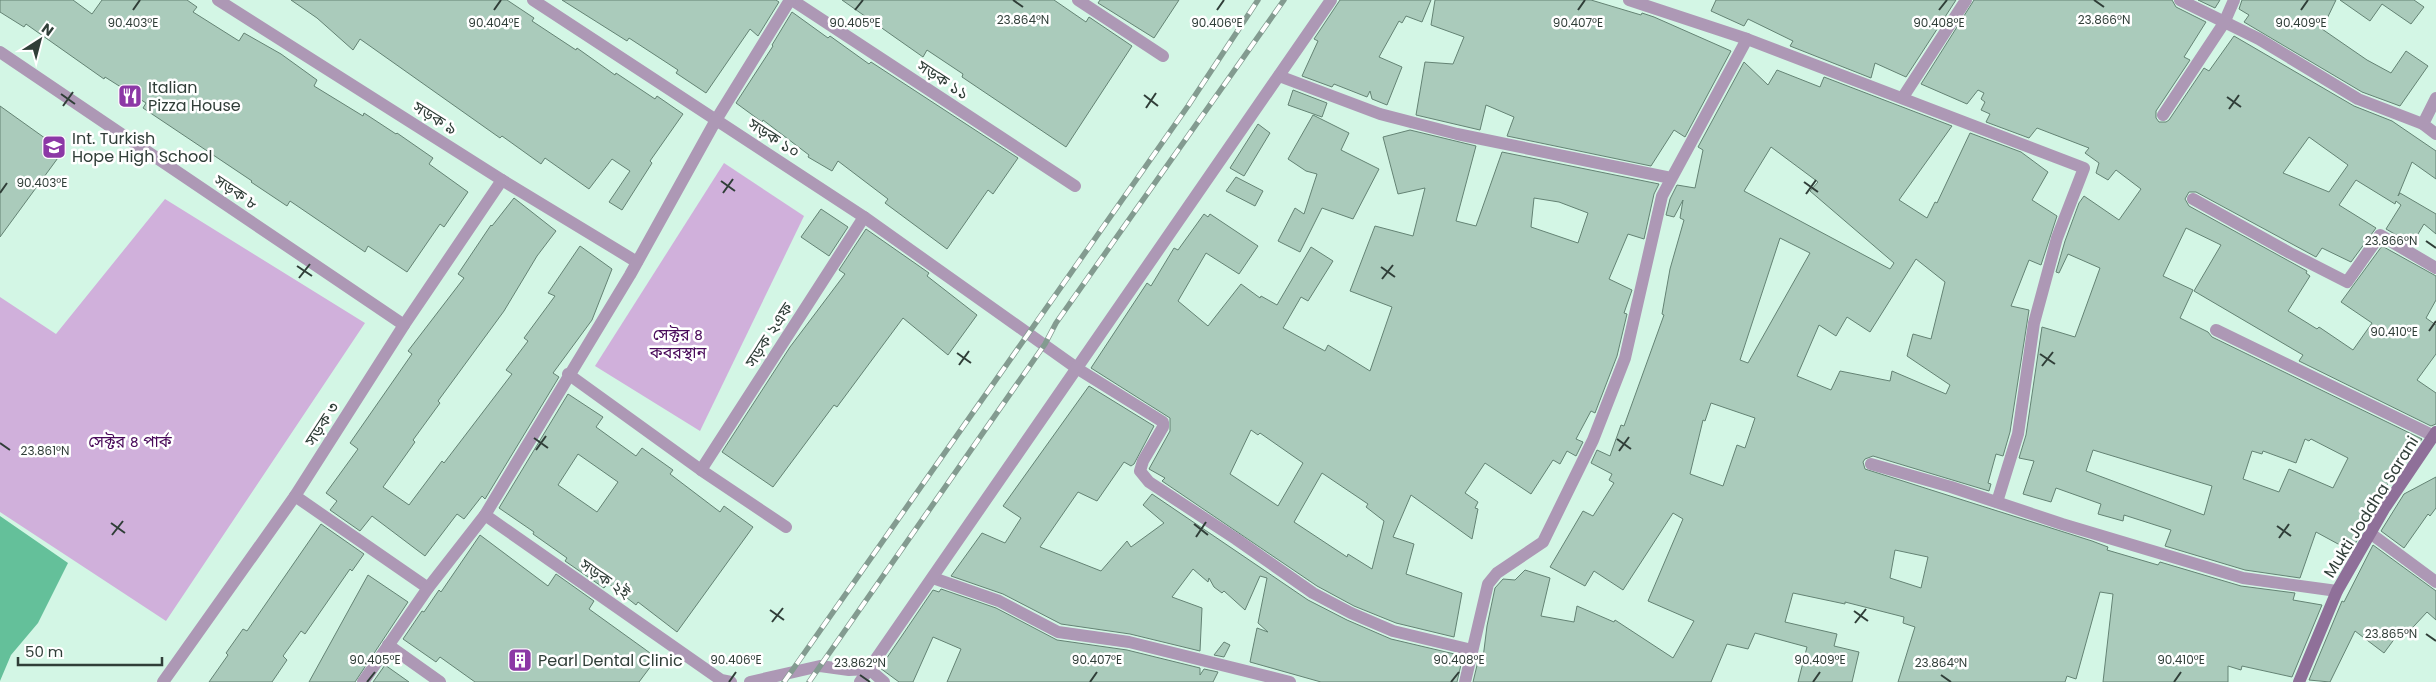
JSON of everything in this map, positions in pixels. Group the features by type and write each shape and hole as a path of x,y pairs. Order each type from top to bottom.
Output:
{"street":[{"name":"সড়ক ৯","path":"218,0 502,180 637,262"},
{"name":"সড়ক ১০","path":"533,0 864,217 1078,369 1163,422 1163,427 1143,461 1140,471 1149,482 1236,538 1313,593 1351,613 1393,631 1472,650"},
{"path":"363,682 428,588 485,515 637,262 716,120 791,0"},
{"name":"সড়ক ১১","path":"791,0 1075,186"},
{"path":"1078,0 1163,56"},
{"path":"860,682 1078,369 1331,0"},
{"path":"1629,0 1747,39 1903,97 2084,168 2058,238 2034,322 2018,434 1997,502"},
{"path":"1903,97 1966,0"},
{"path":"2180,0 2259,39 2358,99 2423,124 2436,134"},
{"path":"2163,115 2224,23 2234,0"},
{"path":"1465,682 1488,584 1497,573 1542,542 1593,440 1625,358 1662,196 1747,39"},
{"name":"সড়ক ৮","path":"0,52 404,326"},
{"path":"1280,76 1380,114 1447,132 1570,159 1671,178"},
{"path":"2423,124 2436,98"},
{"name":"সড়ক ৩","path":"163,682 295,496 404,326 502,180"},
{"path":"2193,199 2290,253 2347,282 2380,236 2436,268"},
{"name":"সড়ক ২এফ","path":"701,470 864,217"},
{"path":"2216,330 2435,434"},
{"path":"568,374 701,470 786,526"},
{"name":"Mukti Joddha Sarani","path":"2299,682 2337,592 2384,509 2435,434"},
{"path":"1871,464 2243,578 2337,592"},
{"path":"295,496 428,588"},
{"name":"সড়ক ২ই","path":"485,515 706,670 721,680 731,682"},
{"path":"2370,533 2436,582"},
{"path":"933,578 999,601 1058,632 1129,642 1290,682"},
{"path":"388,646 440,682"},
{"path":"750,682 820,666 849,670 869,669 884,682"}],"green space":[{"name":"সেক্টর ৪ কবরস্থান","path":"724,163 804,216 700,431 595,366"},
{"name":"সেক্টর ৪ পার্ক","path":"165,199 365,323 166,621 0,512 0,297 56,334"}],"shaded area":[{"path":"0,516 68,563 38,623 11,655 0,681"}],"building":[{"path":"0,0 73,0 92,14 102,0 187,0 197,7 193,12 239,41 244,33 281,54 317,80 314,86 363,116 364,113 397,133 433,158 429,164 468,192 444,227 440,224 407,272 368,246 365,252 290,201 287,206 251,182 143,108 146,103 105,77 104,79 26,24 24,27 0,12"},
{"path":"291,0 507,0 534,18 532,21 576,50 577,48 615,75 616,73 655,99 657,96 683,114 650,161 652,163 622,210 609,202 630,171 612,159 589,189 545,158 541,164 502,136 500,138 360,39 353,50 317,18"},
{"path":"562,0 776,0 779,2 758,36 750,29 706,93 676,73 678,70 629,38 627,41"},
{"path":"842,0 1054,0 1086,22 1089,17 1132,46 1066,147 962,77 963,74 927,50 923,57"},
{"path":"1100,0 1179,0 1154,38 1098,3"},
{"path":"1340,0 1431,0 1422,22 1406,16 1402,23 1399,21 1379,57 1402,67 1387,105 1372,99 1370,91 1367,97 1334,84 1332,87 1302,76 1318,41 1314,39"},
{"path":"1435,0 1591,0 1654,17 1731,51 1685,137 1674,130 1651,166 1507,136 1514,117 1486,105 1480,130 1416,115 1425,62 1453,64 1464,37 1431,25"},
{"path":"1716,0 1956,0 1906,77 1875,63 1871,78 1790,46 1793,41 1748,19 1744,26 1711,11"},
{"path":"1974,0 2172,0 2176,7 2206,22 2184,57 2190,60 2156,111 2156,118 2159,122 2169,120 2204,68 2209,71 2234,36 2354,106 2392,121 2436,151 2436,179 2412,162 2398,196 2400,193 2436,214 2436,234 2424,224 2412,244 2386,229 2401,205 2396,201 2395,204 2356,180 2339,205 2376,228 2351,262 2322,248 2316,257 2196,192 2189,192 2185,199 2189,206 2307,271 2306,273 2310,276 2288,311 2317,329 2319,327 2353,350 2372,323 2341,302 2382,246 2436,276 2436,300 2426,318 2436,325 2436,354 2417,380 2436,393 2436,424 2431,426 2299,361 2303,355 2194,291 2221,245 2186,228 2163,276 2193,290 2180,318 2208,332 2212,337 2422,439 2364,515 2374,510 2351,551 2316,532 2300,578 2245,570 2165,546 2171,530 2124,515 2123,521 2098,514 2101,504 2056,488 2051,502 2023,494 2034,461 2019,458 2026,435 2042,327 2075,337 2100,268 2068,254 2059,273 2056,272 2079,203 2084,196 2119,220 2141,189 2116,170 2108,180 2096,173 2099,163 2085,153 2089,148 2037,128 2029,138 1986,122 1990,114 1981,110 1985,102 1981,99 1984,93 1978,90 1967,104 1921,84","holes":["2309,137 2348,165 2329,192 2283,173","2305,439 2309,441 2311,439 2348,458 2333,488 2289,469 2279,492 2243,479 2252,451 2262,454 2263,451 2296,463","2093,450 2212,486 2204,515 2086,471"]},
{"path":"2198,0 2220,0 2215,8"},
{"path":"2242,0 2336,0 2322,29 2367,60 2391,73 2406,51 2428,66 2400,106 2362,92 2244,22 2249,15 2239,9"},
{"path":"2340,0 2414,0 2424,7 2411,24 2382,4 2370,21"},
{"path":"792,12 828,38 830,36 869,64 871,62 1018,158 993,194 988,190 947,249 885,203 888,199 838,161 832,171 808,157 809,155 763,120 762,122 736,103 773,46"},
{"path":"1744,62 1768,85 1777,70 1820,87 1824,77 1952,126 1899,200 1927,218 1935,202 1937,203 1970,133 2021,152 2048,172 2032,200 2057,216 2041,265 2029,260 2011,306 2029,310 2010,432 2003,456 1996,454 1988,483 1991,484 1989,491 1873,456 1865,459 1863,462 1865,469 2092,541 2108,547 2107,550 2158,565 2160,562 2241,586 2295,593 2293,600 2322,605 2292,677 2242,666 2241,670 2228,666 2228,682 2103,682 2113,594 2100,592 2076,679 2067,676 2065,682 1898,682 1915,627 1903,623 1904,617 1845,602 1845,604 1793,593 1785,622 1837,634 1834,646 1859,652 1852,682 1798,682 1807,647 1755,633 1748,649 1727,644 1711,682 1473,682 1479,657 1483,658 1495,588 1503,579 1515,580 1525,570 1550,578 1541,616 1574,622 1577,606 1614,622 1615,620 1673,658 1694,621 1648,601 1683,519 1673,513 1623,590 1594,571 1585,586 1550,567 1583,511 1593,516 1614,483 1609,480 1612,474 1591,463 1597,450 1610,456 1621,425 1624,426 1664,315 1662,314 1670,269 1684,220 1680,218 1683,200 1674,217 1666,215 1670,199 1677,185 1695,188 1703,150 1698,147","holes":["1771,147 1818,182 1810,191 1894,263 1890,269 1744,191","1780,238 1810,253 1748,363 1740,360","1916,259 1945,282 1931,339 1913,334 1907,356 1950,385 1946,394 1892,371 1890,381 1840,371 1831,390 1797,376 1819,325 1836,336 1847,317 1870,332","1711,403 1755,418 1745,448 1737,445 1723,486 1690,474 1703,420 1705,421","1895,550 1928,557 1921,588 1890,578"]},
{"path":"1293,90 1327,103 1322,117 1288,105"},
{"path":"0,106 63,151 0,237"},
{"path":"1313,115 1349,133 1341,150 1379,169 1353,219 1322,208 1300,252 1278,241 1295,208 1304,214 1317,174 1306,171 1288,159"},
{"path":"1258,124 1270,133 1244,176 1230,168"},
{"path":"1410,130 1476,146 1456,221 1476,226 1502,152 1659,184 1654,194 1644,239 1628,234 1609,279 1632,290 1624,313 1627,314 1617,356 1595,413 1591,411 1576,439 1583,442 1576,456 1567,451 1560,464 1553,460 1531,494 1485,463 1465,493 1478,502 1475,508 1478,509 1472,539 1411,495 1393,537 1414,544 1406,574 1462,593 1454,637 1396,623 1354,606 1317,586 1162,481 1165,478 1149,469 1170,431 1170,418 1091,368 1147,283 1151,286 1174,248 1178,250 1204,214 1208,217 1210,214 1258,246 1239,274 1206,253 1178,301 1208,326 1241,284 1260,298 1261,296 1277,305 1311,247 1333,261 1308,301 1301,297 1283,328 1325,351 1328,345 1370,371 1392,307 1350,291 1375,226 1413,236 1425,188 1398,194 1383,137","holes":["1534,198 1559,202 1588,213 1578,243 1531,227","1251,430 1258,435 1260,433 1303,463 1278,506 1230,474","1322,473 1368,504 1366,507 1384,521 1372,569 1348,554 1347,557 1294,522"]},
{"path":"1236,177 1263,191 1255,206 1226,191"},
{"path":"514,198 556,231 537,256 504,311 438,401 440,403 413,440 415,442 383,487 409,505 442,461 444,463 512,374 506,370 528,341 524,338 555,296 548,293 580,246 612,269 592,320 553,373 559,377 485,499 482,496 464,519 457,514 425,556 372,516 360,531 330,510 337,501 326,493 358,449 350,443 412,354 408,351 464,278 458,274 491,225"},
{"path":"821,209 848,227 829,256 801,237"},
{"path":"866,229 929,273 927,276 977,315 948,355 903,318 837,407 834,405 773,487 722,452 790,347 845,274 839,270"},
{"path":"1089,386 1154,426 1134,464 1131,466 1124,462 1097,501 1078,492 1040,547 1101,571 1127,541 1131,547 1164,523 1143,505 1152,494 1308,600 1347,620 1391,639 1463,656 1457,682 1321,682 1250,662 1257,628 1268,632 1258,623 1267,578 1260,576 1245,610 1224,591 1222,593 1214,587 1209,578 1208,582 1193,569 1172,597 1202,608 1200,651 1130,634 1061,624 1003,594 951,576 982,533 1005,543 1021,518 1003,506"},
{"path":"568,394 603,417 596,427 636,456 642,448 673,470 670,474 720,512 724,506 753,527 677,632 638,602 636,605 608,583 604,588 565,561 567,558 499,508","holes":["578,454 618,482 597,512 558,485"]},
{"path":"2436,477 2436,508 2430,516 2428,514 2404,548 2381,531 2404,494"},
{"path":"321,524 364,554 352,571 350,569 305,634 301,631 283,656 287,660 272,682 209,682 243,629 247,631"},
{"path":"480,535 548,586 556,574 594,601 589,609 657,658 639,682 475,682 440,657 436,662 403,639 422,611 424,612 439,590 441,592"},
{"path":"2373,545 2436,591 2436,620 2427,612 2403,638 2398,634 2384,653 2355,631 2330,682 2309,680 2342,601 2344,602"},
{"path":"368,575 408,602 355,682 309,682"},
{"path":"941,589 996,608 1057,640 1127,650 1200,668 1200,675 1204,669 1218,672 1213,682 947,682 961,649 933,637 913,682 899,682 880,668 933,590 939,592"},
{"path":"1224,642 1230,645 1224,657 1214,655"},
{"path":"385,665 409,682 373,682"}],"railway":[{"path":"784,682 1188,106 1258,0"},
{"path":"809,682 1045,344 1056,323 1284,0"}],"place":[{"name":"Italian Pizza House","path":"130,96"},
{"name":"Int. Turkish Hope High School","path":"54,147"},
{"name":"Pearl Dental Clinic","path":"520,660"}]}
